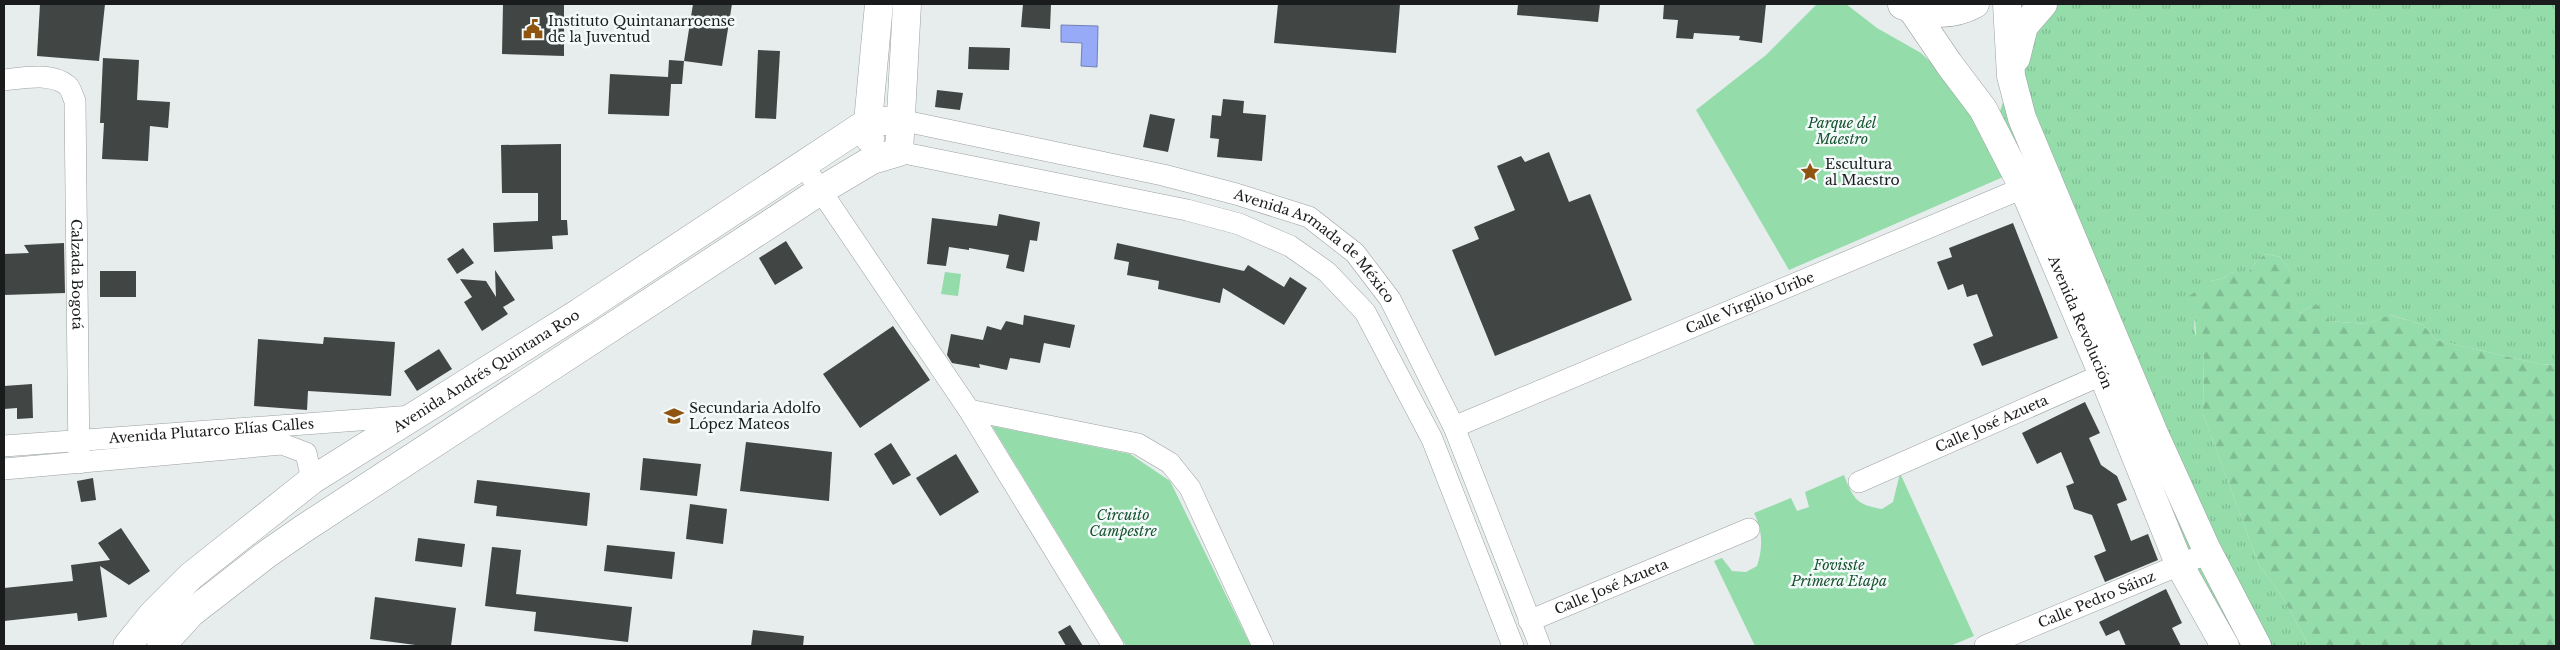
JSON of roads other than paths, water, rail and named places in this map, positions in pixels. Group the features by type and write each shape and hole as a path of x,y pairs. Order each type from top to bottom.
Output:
{"main road":[{"path":"872,160 868,122 879,4"},
{"path":"162,646 191,613 266,554 820,192 872,160 898,152 907,4"},
{"path":"1906,7 1939,14 1965,10 1975,4"},
{"name":"Avenida Revolución","path":"2007,4 2012,76 2035,183 2114,370 2257,646"},
{"path":"2012,76 2024,26 2044,4"},
{"name":"Avenida Revolución","path":"1906,7 1983,109 2035,183"},
{"name":"Avenida Armada de México","path":"868,122 900,120"},
{"name":"Avenida Andrés Quintana Roo","path":"127,646 152,615 191,576 312,480 418,415 804,166 868,122"},
{"name":"Avenida Revolución","path":"2114,370 2180,566 2226,646"},
{"path":"282,504 303,530"}],"street":[{"name":"Calzada Bogotá","path":"4,80 30,77 52,79 68,86 75,101 79,463"},
{"name":"Avenida Armada de México","path":"900,120 1163,175 1236,194 1309,218 1355,253 1390,299 1454,427 1540,646"},
{"name":"Avenida Armada de México","path":"898,152 1187,210 1239,224 1290,246 1326,272 1365,312 1432,439 1513,646"},
{"path":"804,166 969,410 1113,646"},
{"name":"Calle Virgilio Uribe","path":"1454,427 2035,183"},
{"name":"Calle José Azueta","path":"1859,482 2114,370"},
{"path":"969,410 1138,444 1170,462 1190,488 1263,646"},
{"name":"Avenida Plutarco Elías Calles","path":"4,469 79,463 418,415"},
{"name":"Avenida Plutarco Elías Calles","path":"4,446 281,435 306,453 312,480"},
{"name":"Calle José Azueta","path":"1529,621 1749,529"},
{"name":"Calle Pedro Sáinz","path":"1985,646 2208,553"}],"water":[{"path":"1061,25 1098,26 1097,67 1081,66 1082,43 1061,42"}],"place":[{"name":"Instituto Quintanarroense de la Juventud","path":"533,29"},
{"name":"Escultura al Maestro","path":"1810,172"},
{"name":"Secundaria Adolfo López Mateos","path":"674,416"}],"park label":[{"name":"Parque del Maestro","path":"1842,132"},
{"name":"Circuito Campestre","path":"1123,524"},
{"name":"Fovisste Primera Etapa","path":"1839,574"}]}
